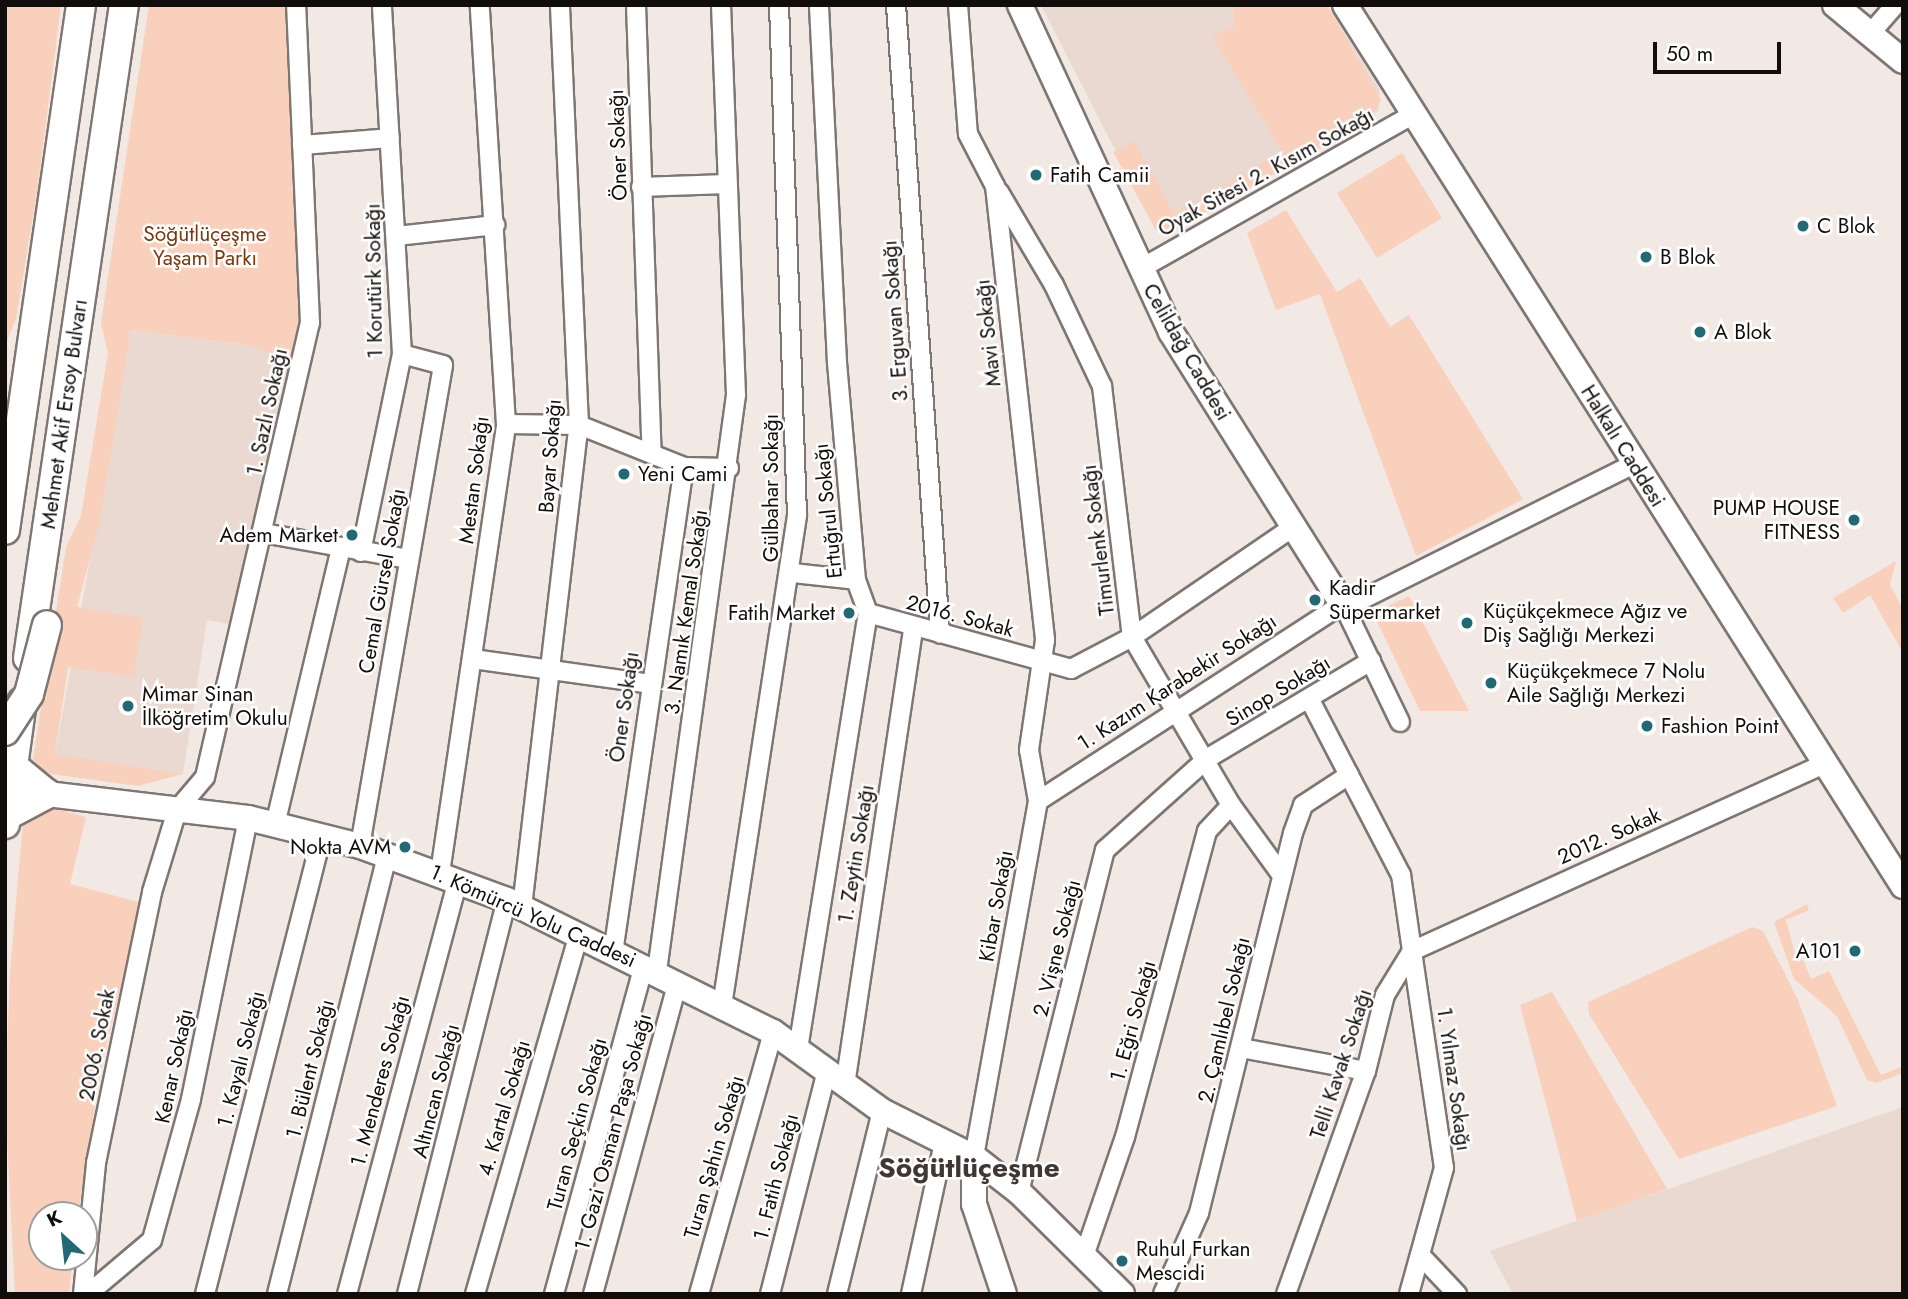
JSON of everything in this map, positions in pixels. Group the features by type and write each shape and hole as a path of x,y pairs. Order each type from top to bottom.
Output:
{"main road":[{"name":"Mehmet Akif Ersoy Bulvarı","path":"5,530 81,5"},
{"name":"Mehmet Akif Ersoy Bulvarı","path":"6,820 124,5"},
{"path":"5,731 29,694 47,625 88,383 88,252"},
{"path":"6,820 47,794 13,766"}],"street":[{"name":"1. Sazlı Sokağı","path":"177,810 205,777 310,323 296,5"},
{"name":"1 Korutürk Sokağı","path":"361,552 401,354 397,236 382,5"},
{"name":"Mestan Sokağı","path":"449,876 473,659 506,424 480,5"},
{"name":"Bayar Sokağı","path":"514,904 551,674 579,425 560,5"},
{"name":"Öner Sokağı","path":"636,5 652,452"},
{"name":"3. Namık Kemal Sokağı","path":"660,973 729,468 736,395 721,5"},
{"name":"Gülbahar Sokağı","path":"722,1006 793,573 797,515 779,5"},
{"name":"Ertuğrul Sokağı","path":"798,1049 868,613 856,580 819,5"},
{"name":"3. Erguvan Sokağı","path":"896,5 940,633"},
{"name":"Mavi Sokağı","path":"958,5 968,134 995,186 1045,640 1040,662"},
{"name":"Celildağ Caddesi","path":"1020,5 1171,332 1344,606"},
{"name":"Halkalı Caddesi","path":"1345,5 1903,886"},
{"path":"1835,5 1903,61"},
{"path":"1869,35 1895,5"},
{"name":"Oyak Sitesi 2. Kısım Sokağı","path":"1140,269 1414,114"},
{"path":"302,145 390,138"},
{"path":"642,187 726,184"},
{"name":"Timurlenk Sokağı","path":"995,186 1054,285 1102,386 1132,637 1174,708 1208,758 1231,806 1281,874"},
{"path":"397,236 495,225"},
{"name":"Cemal Gürsel Sokağı","path":"359,846 443,365 401,354"},
{"path":"506,424 579,425 684,467 729,468"},
{"name":"1. Kazım Karabekir Sokağı","path":"1038,801 1174,708 1344,606 1634,464"},
{"name":"Öner Sokağı","path":"613,953 650,684 684,467"},
{"name":"2016. Sokak","path":"868,613 913,630 940,633 1071,669 1132,637 1293,527"},
{"path":"263,533 341,550 409,559"},
{"path":"275,825 341,550"},
{"path":"793,573 856,580"},
{"path":"1344,606 1400,722"},
{"name":"1. Zeytin Sokağı","path":"836,1078 913,630"},
{"path":"473,659 551,674 650,684"},
{"name":"Sinop Sokağı","path":"1208,758 1310,700 1371,661"},
{"name":"Kibar Sokağı","path":"974,1157 1038,801 1029,750 1040,662"},
{"path":"1310,700 1401,875 1412,951"},
{"name":"2. Vişne Sokağı","path":"1019,1192 1105,850 1208,758"},
{"name":"2012. Sokak","path":"1412,951 1826,763"},
{"name":"2. Çamlıbel Sokağı","path":"1163,1294 1199,1213 1281,874 1303,805 1349,775"},
{"name":"1. Kömürcü Yolu Caddesi","path":"47,794 248,818 322,835 449,876 514,904 660,973 773,1032 883,1111 974,1157 1019,1192 1085,1253 1122,1294"},
{"name":"1. Eğri Sokağı","path":"1085,1253 1125,1137 1207,831 1231,806"},
{"name":"2006. Sokak","path":"85,1294 96,1163 152,892 177,810"},
{"name":"Kenar Sokağı","path":"85,1294 152,1240 191,1099 248,818"},
{"name":"1. Kayalı Sokağı","path":"205,1294 322,835"},
{"name":"1. Bülent Sokağı","path":"277,1294 387,855"},
{"name":"1. Menderes Sokağı","path":"347,1294 449,876"},
{"name":"Altıncan Sokağı","path":"407,1294 514,904"},
{"name":"4. Kartal Sokağı","path":"475,1294 578,936"},
{"name":"Telli Kavak Sokağı","path":"1286,1294 1366,1071 1385,995 1412,951"},
{"name":"1. Yılmaz Sokağı","path":"1409,1294 1423,1258 1444,1168 1412,951"},
{"name":"Turan Seçkin Sokağı","path":"554,1294 660,973"},
{"name":"1. Gazi Osman Paşa Sokağı","path":"593,1294 660,973"},
{"name":"Turan Şahin Sokağı","path":"699,1294 773,1032"},
{"path":"1241,1048 1366,1071"},
{"name":"1. Fatih Sokağı","path":"770,1294 836,1078"},
{"path":"836,1294 883,1111"},
{"path":"911,1294 944,1143"},
{"path":"974,1157 974,1204 1000,1290"},
{"path":"1423,1258 1457,1294"}],"shaded area":[{"path":"1041,5 1327,5 1380,90 1378,111 1174,230 1156,230"},
{"path":"131,330 248,345 291,362 233,625 207,620 183,774 55,755"},
{"path":"1903,1107 1903,1294 1513,1294 1490,1251"}],"green space":[{"path":"5,5 61,5 38,185 16,319 5,345"},
{"name":"Söğütlüçeşme Yaşam Parkı","path":"149,5 287,5 300,322 291,362 248,345 131,330 100,520 77,607 143,618 134,677 68,667 55,754 183,774 138,786 44,773 33,759 66,547 81,516 108,353 101,323"},
{"path":"1233,5 1327,5 1381,100 1371,119 1230,199 1223,187 1283,152 1212,37 1235,25"},
{"path":"1134,141 1174,213 1206,196 1213,208 1174,230 1156,230 1113,152"},
{"path":"1402,153 1442,218 1377,258 1337,193"},
{"path":"1286,210 1337,292 1360,278 1390,327 1409,315 1523,499 1416,556 1320,294 1276,310 1247,233"},
{"path":"1896,561 1890,585 1903,609 1902,651 1870,595 1843,613 1833,598"},
{"path":"1409,596 1469,711 1420,711 1373,613"},
{"path":"49,807 86,817 70,884 142,903 102,1063 80,1201 28,1201 28,1271 71,1271 69,1294 15,1294 5,1101 10,972 23,821"},
{"path":"1807,904 1809,910 1786,920 1797,962 1803,960 1811,979 1829,971 1881,1075 1903,1066 1903,1073 1876,1083 1867,1080 1837,1016 1794,979 1774,922"},
{"path":"1752,927 1763,931 1798,1000 1837,1106 1679,1159 1589,1014 1588,1002"},
{"path":"1552,992 1667,1189 1577,1221 1520,1005"}],"place":[{"name":"Fatih Camii","path":"1036,175"},
{"name":"C Blok","path":"1803,226"},
{"name":"B Blok","path":"1646,257"},
{"name":"A Blok","path":"1700,332"},
{"name":"Yeni Cami","path":"624,474"},
{"name":"PUMP HOUSE FITNESS","path":"1854,520"},
{"name":"Adem Market","path":"352,535"},
{"name":"Kadir Süpermarket","path":"1315,600"},
{"name":"Fatih Market","path":"849,613"},
{"name":"Küçükçekmece Ağız ve Diş Sağlığı Merkezi","path":"1467,623"},
{"name":"Küçükçekmece 7 Nolu Aile Sağlığı Merkezi","path":"1491,683"},
{"name":"Mimar Sinan İlköğretim Okulu","path":"128,706"},
{"name":"Fashion Point","path":"1647,726"},
{"name":"Nokta AVM","path":"405,847"},
{"name":"A101","path":"1855,951"},
{"name":"Ruhul Furkan Mescidi","path":"1122,1261"}],"district":[{"name":"Söğütlüçeşme","path":"969,1168"}]}
